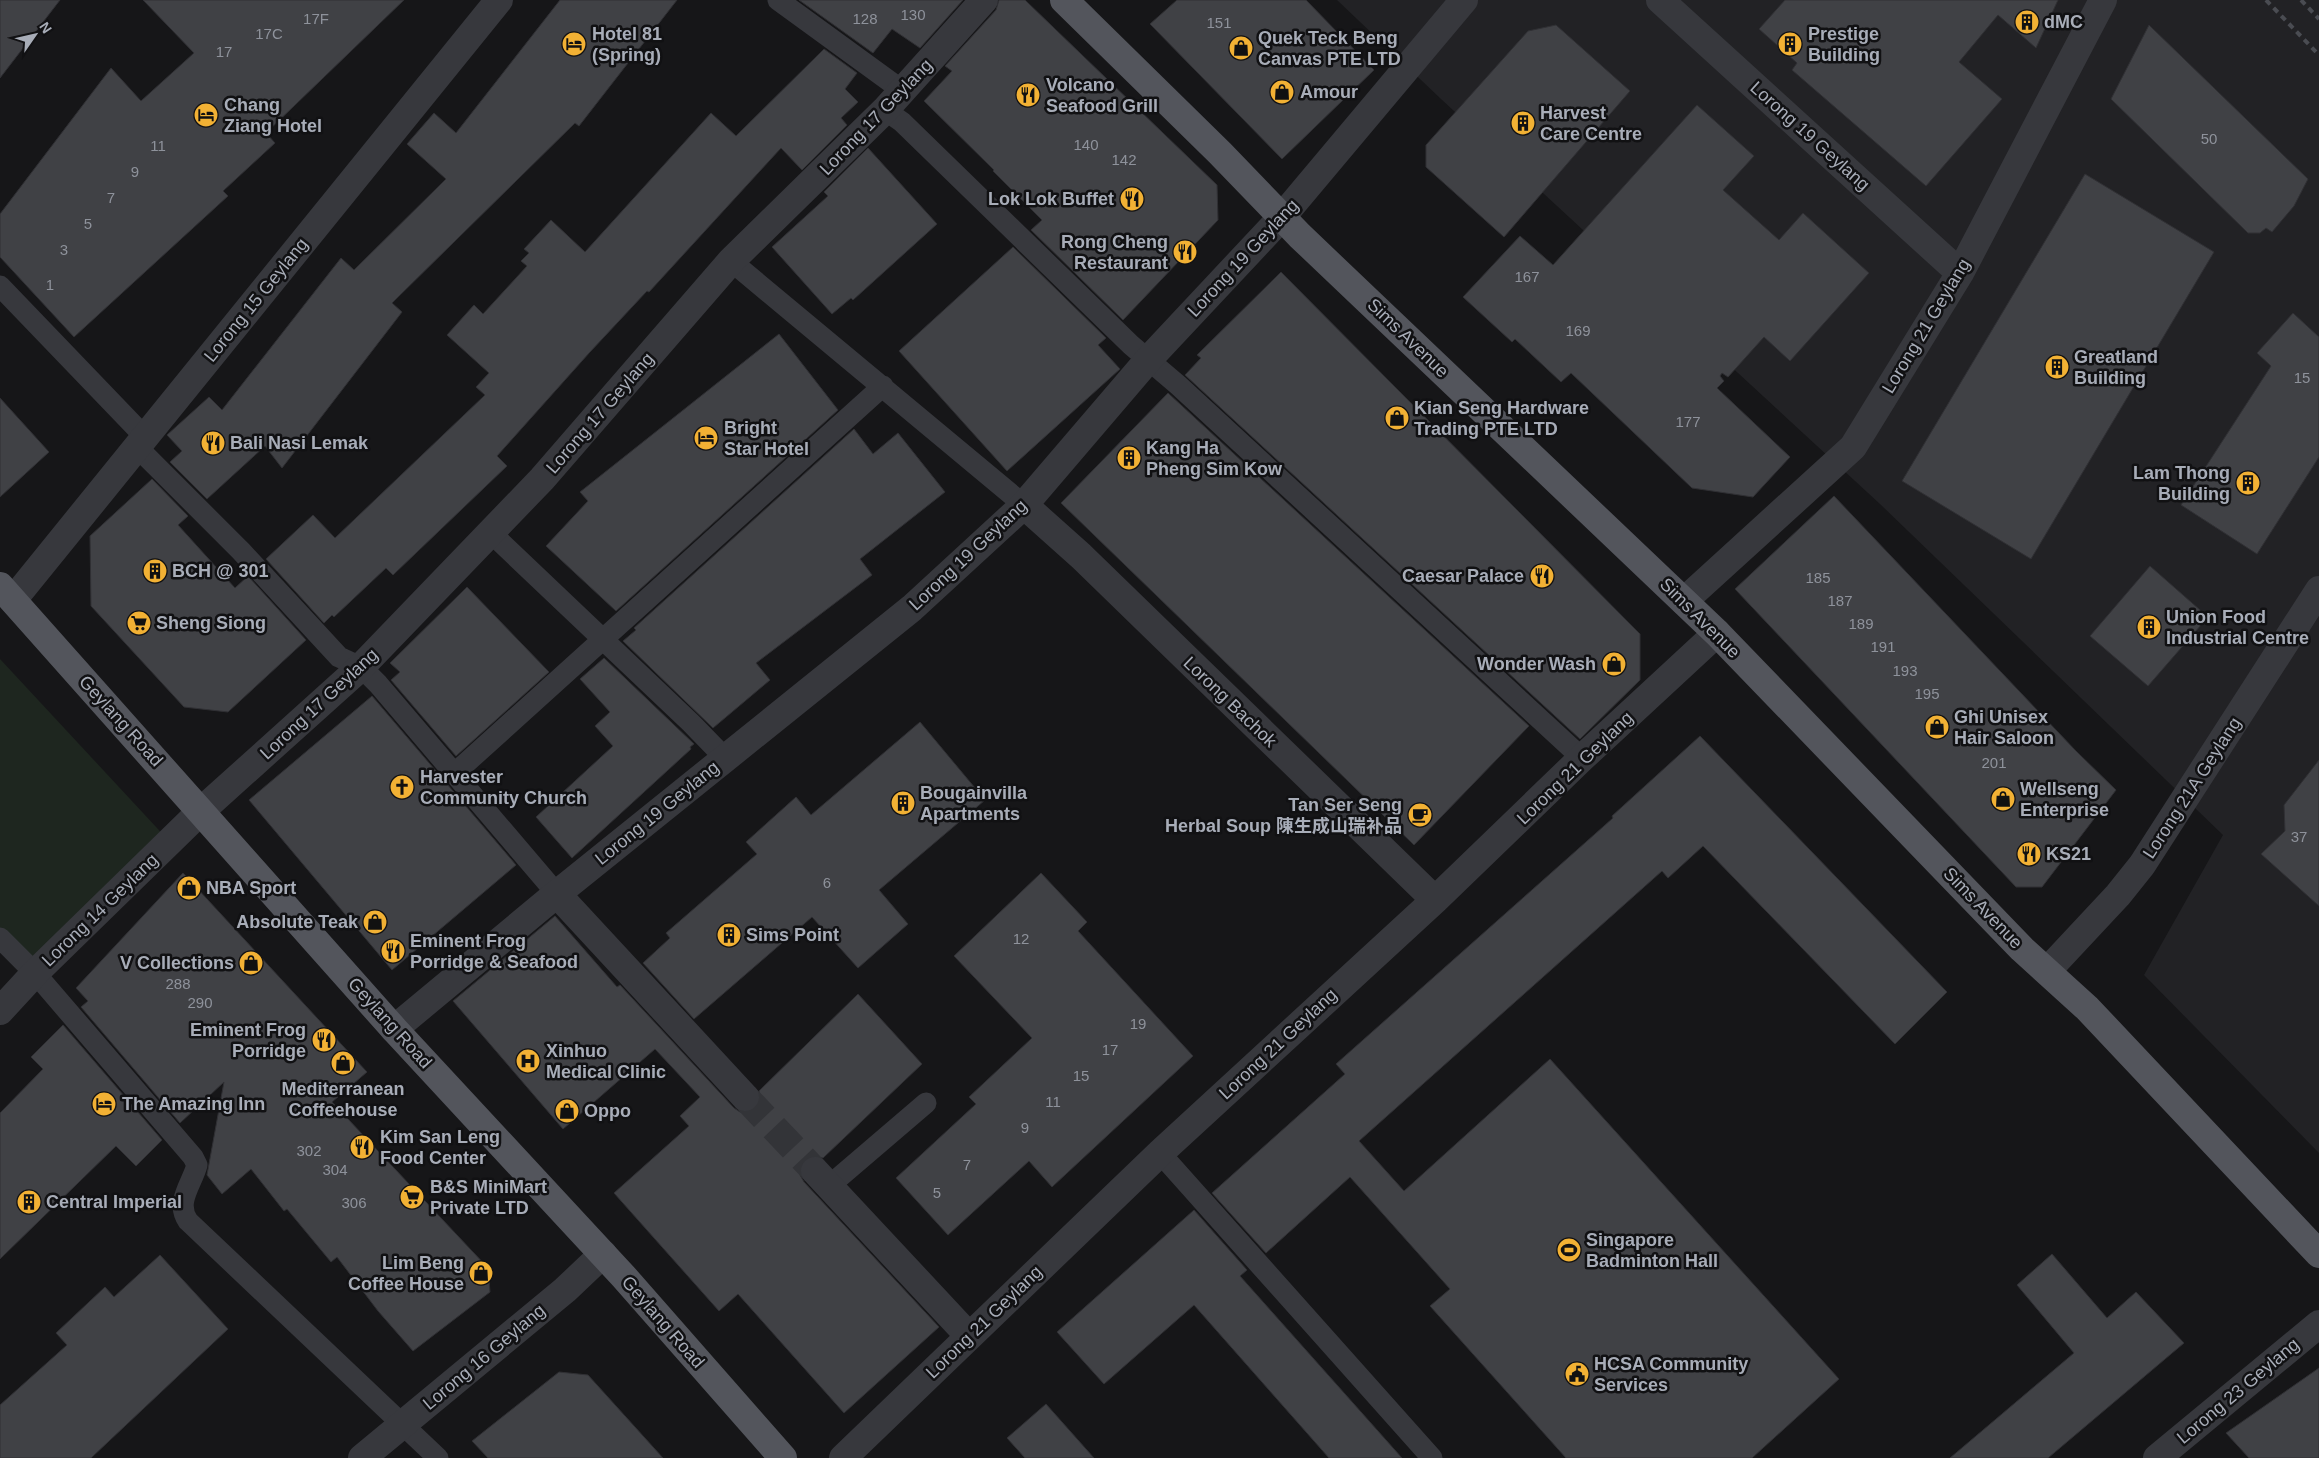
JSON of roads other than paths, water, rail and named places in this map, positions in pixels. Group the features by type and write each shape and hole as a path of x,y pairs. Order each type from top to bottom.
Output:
{"main road":[{"name":"Sims Avenue","path":"1064,0 1220,153 1281,218 1717,633 2022,949 2094,1015 2319,1254"},
{"name":"Geylang Road","path":"7,593 394,1029 603,1254 783,1458"}],"street":[{"name":"Lorong 15 Geylang","path":"7,593 141,442 499,0"},
{"name":"Lorong 17 Geylang","path":"201,810 361,667 542,479 731,260 894,100 984,0"},
{"name":"Lorong 19 Geylang","path":"394,1029 557,894 912,608 1024,505 1148,360 1281,218 1464,0"},
{"name":"Lorong 19 Geylang","path":"1660,0 1960,273"},
{"name":"Lorong 21 Geylang","path":"1684,601 1853,447 1960,273 2103,0"},
{"name":"Lorong Bachok","path":"1024,505 1106,581 1219,693 1435,900"},
{"name":"Lorong 21A Geylang","path":"2046,971 2118,895 2142,865 2319,590"},
{"name":"Lorong 21 Geylang","path":"843,1458 1160,1153 1435,900 1582,758 1717,633"},
{"name":"Lorong 14 Geylang","path":"0,1011 35,973 201,810"},
{"path":"557,894 745,1097"},
{"path":"822,1178 969,1336"},
{"name":"Lorong 16 Geylang","path":"362,1458 565,1290 603,1254"},
{"name":"Lorong 23 Geylang","path":"2157,1458 2319,1324"}],"lane":[{"path":"778,0 894,100 902,122 1148,360 1582,758"},
{"path":"731,260 1024,505"},
{"path":"0,286 240,551 339,657 361,667 455,773 557,894"},
{"path":"455,773 884,386"},
{"path":"491,532 725,758"},
{"path":"0,938 35,973 194,1157 197,1164 182,1204 183,1213 188,1221 438,1458"},
{"path":"822,1178 926,1103"},
{"path":"1160,1153 1432,1458"}],"tunnel":[{"path":"745,1097 815,1171"}],"railway":[{"path":"2266,0 2319,55"},
{"path":"2301,0 2319,19"}],"place":[{"name":"dMC","path":"2027,22"},
{"name":"Hotel 81 (Spring)","path":"574,44"},
{"name":"Prestige Building","path":"1790,44"},
{"name":"Quek Teck Beng Canvas PTE LTD","path":"1241,48"},
{"name":"Amour","path":"1282,92"},
{"name":"Volcano Seafood Grill","path":"1028,95"},
{"name":"Chang Ziang Hotel","path":"206,115"},
{"name":"Harvest Care Centre","path":"1523,123"},
{"name":"Lok Lok Buffet","path":"1132,199"},
{"name":"Rong Cheng Restaurant","path":"1185,252"},
{"name":"Greatland Building","path":"2057,367"},
{"name":"Kian Seng Hardware Trading PTE LTD","path":"1397,418"},
{"name":"Bright Star Hotel","path":"706,438"},
{"name":"Bali Nasi Lemak","path":"213,443"},
{"name":"Kang Ha Pheng Sim Kow","path":"1129,458"},
{"name":"Lam Thong Building","path":"2248,483"},
{"name":"BCH @ 301","path":"155,571"},
{"name":"Caesar Palace","path":"1542,576"},
{"name":"Sheng Siong","path":"139,623"},
{"name":"Union Food Industrial Centre","path":"2149,627"},
{"name":"Wonder Wash","path":"1614,664"},
{"name":"Ghi Unisex Hair Saloon","path":"1937,727"},
{"name":"Harvester Community Church","path":"402,787"},
{"name":"Wellseng Enterprise","path":"2003,799"},
{"name":"Bougainvilla Apartments","path":"903,803"},
{"name":"Tan Ser Seng Herbal Soup 陳生成山瑞补品","path":"1420,815"},
{"name":"KS21","path":"2029,854"},
{"name":"NBA Sport","path":"189,888"},
{"name":"Absolute Teak","path":"375,922"},
{"name":"Sims Point","path":"729,935"},
{"name":"Eminent Frog Porridge & Seafood","path":"393,951"},
{"name":"V Collections","path":"251,963"},
{"name":"Eminent Frog Porridge","path":"324,1040"},
{"name":"Xinhuo Medical Clinic","path":"528,1061"},
{"name":"Mediterranean Coffeehouse","path":"343,1063"},
{"name":"The Amazing Inn","path":"104,1104"},
{"name":"Oppo","path":"567,1111"},
{"name":"Kim San Leng Food Center","path":"362,1147"},
{"name":"B&S MiniMart Private LTD","path":"412,1197"},
{"name":"Central Imperial","path":"29,1202"},
{"name":"Singapore Badminton Hall","path":"1569,1250"},
{"name":"Lim Beng Coffee House","path":"481,1273"},
{"name":"HCSA Community Services","path":"1577,1374"}]}
